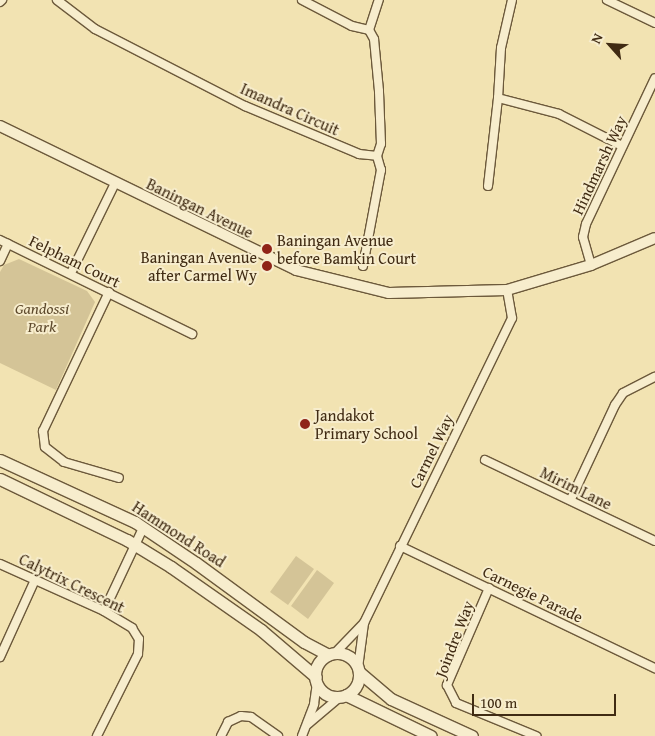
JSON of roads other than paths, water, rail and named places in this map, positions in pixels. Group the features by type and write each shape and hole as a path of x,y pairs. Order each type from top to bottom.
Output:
{"main road":[{"name":"Hammond Road","path":"0,460 100,504 143,528 304,642 332,654"},
{"name":"Hammond Road","path":"0,479 135,545 261,630 316,680"},
{"path":"431,736 344,695 324,692 316,680 318,664 332,654 350,657 359,670 391,699 472,736"},
{"path":"344,695 356,685 359,670"}],"street":[{"name":"Imandra Circuit","path":"57,0 95,29 245,106 359,154 377,156"},
{"path":"302,0 352,26 369,30 374,39 379,91 381,144 377,156 382,170 363,266"},
{"path":"369,30 380,0"},
{"path":"488,186 498,98 501,48 512,0"},
{"path":"607,0 655,23"},
{"name":"Hindmarsh Way","path":"591,265 583,237 586,224 655,78"},
{"path":"498,98 559,114 622,146"},
{"name":"Baningan Avenue","path":"0,126 299,271 389,292 507,290 591,265 655,238"},
{"path":"71,273 115,183"},
{"name":"Felpham Court","path":"0,240 71,273 192,334"},
{"path":"0,261 8,244"},
{"name":"Carmel Way","path":"359,670 364,623 512,318 507,290"},
{"path":"109,292 43,431 45,447 64,462 119,478"},
{"path":"571,499 619,399 638,384 655,377"},
{"name":"Mirim Lane","path":"485,460 571,499 655,541"},
{"path":"104,611 143,528"},
{"name":"Carnegie Parade","path":"400,546 655,668"},
{"name":"Calytrix Crescent","path":"0,564 104,611 132,628 139,639 138,654 97,736"},
{"path":"0,657 36,580"},
{"name":"Joindre Way","path":"489,588 447,685 456,703 536,736"},
{"name":"Carmel Way","path":"332,654 364,623"},
{"path":"302,736 307,726 316,680"},
{"path":"307,726 344,695"},
{"path":"221,736 228,722 241,716 251,717 278,736"}],"place":[{"name":"Baningan Avenue before Bamkin Court","path":"267,249"},
{"name":"Baningan Avenue after Carmel Wy","path":"267,266"},
{"name":"Jandakot Primary School","path":"305,424"}],"park label":[{"name":"Gandossi Park","path":"42,317"}]}
